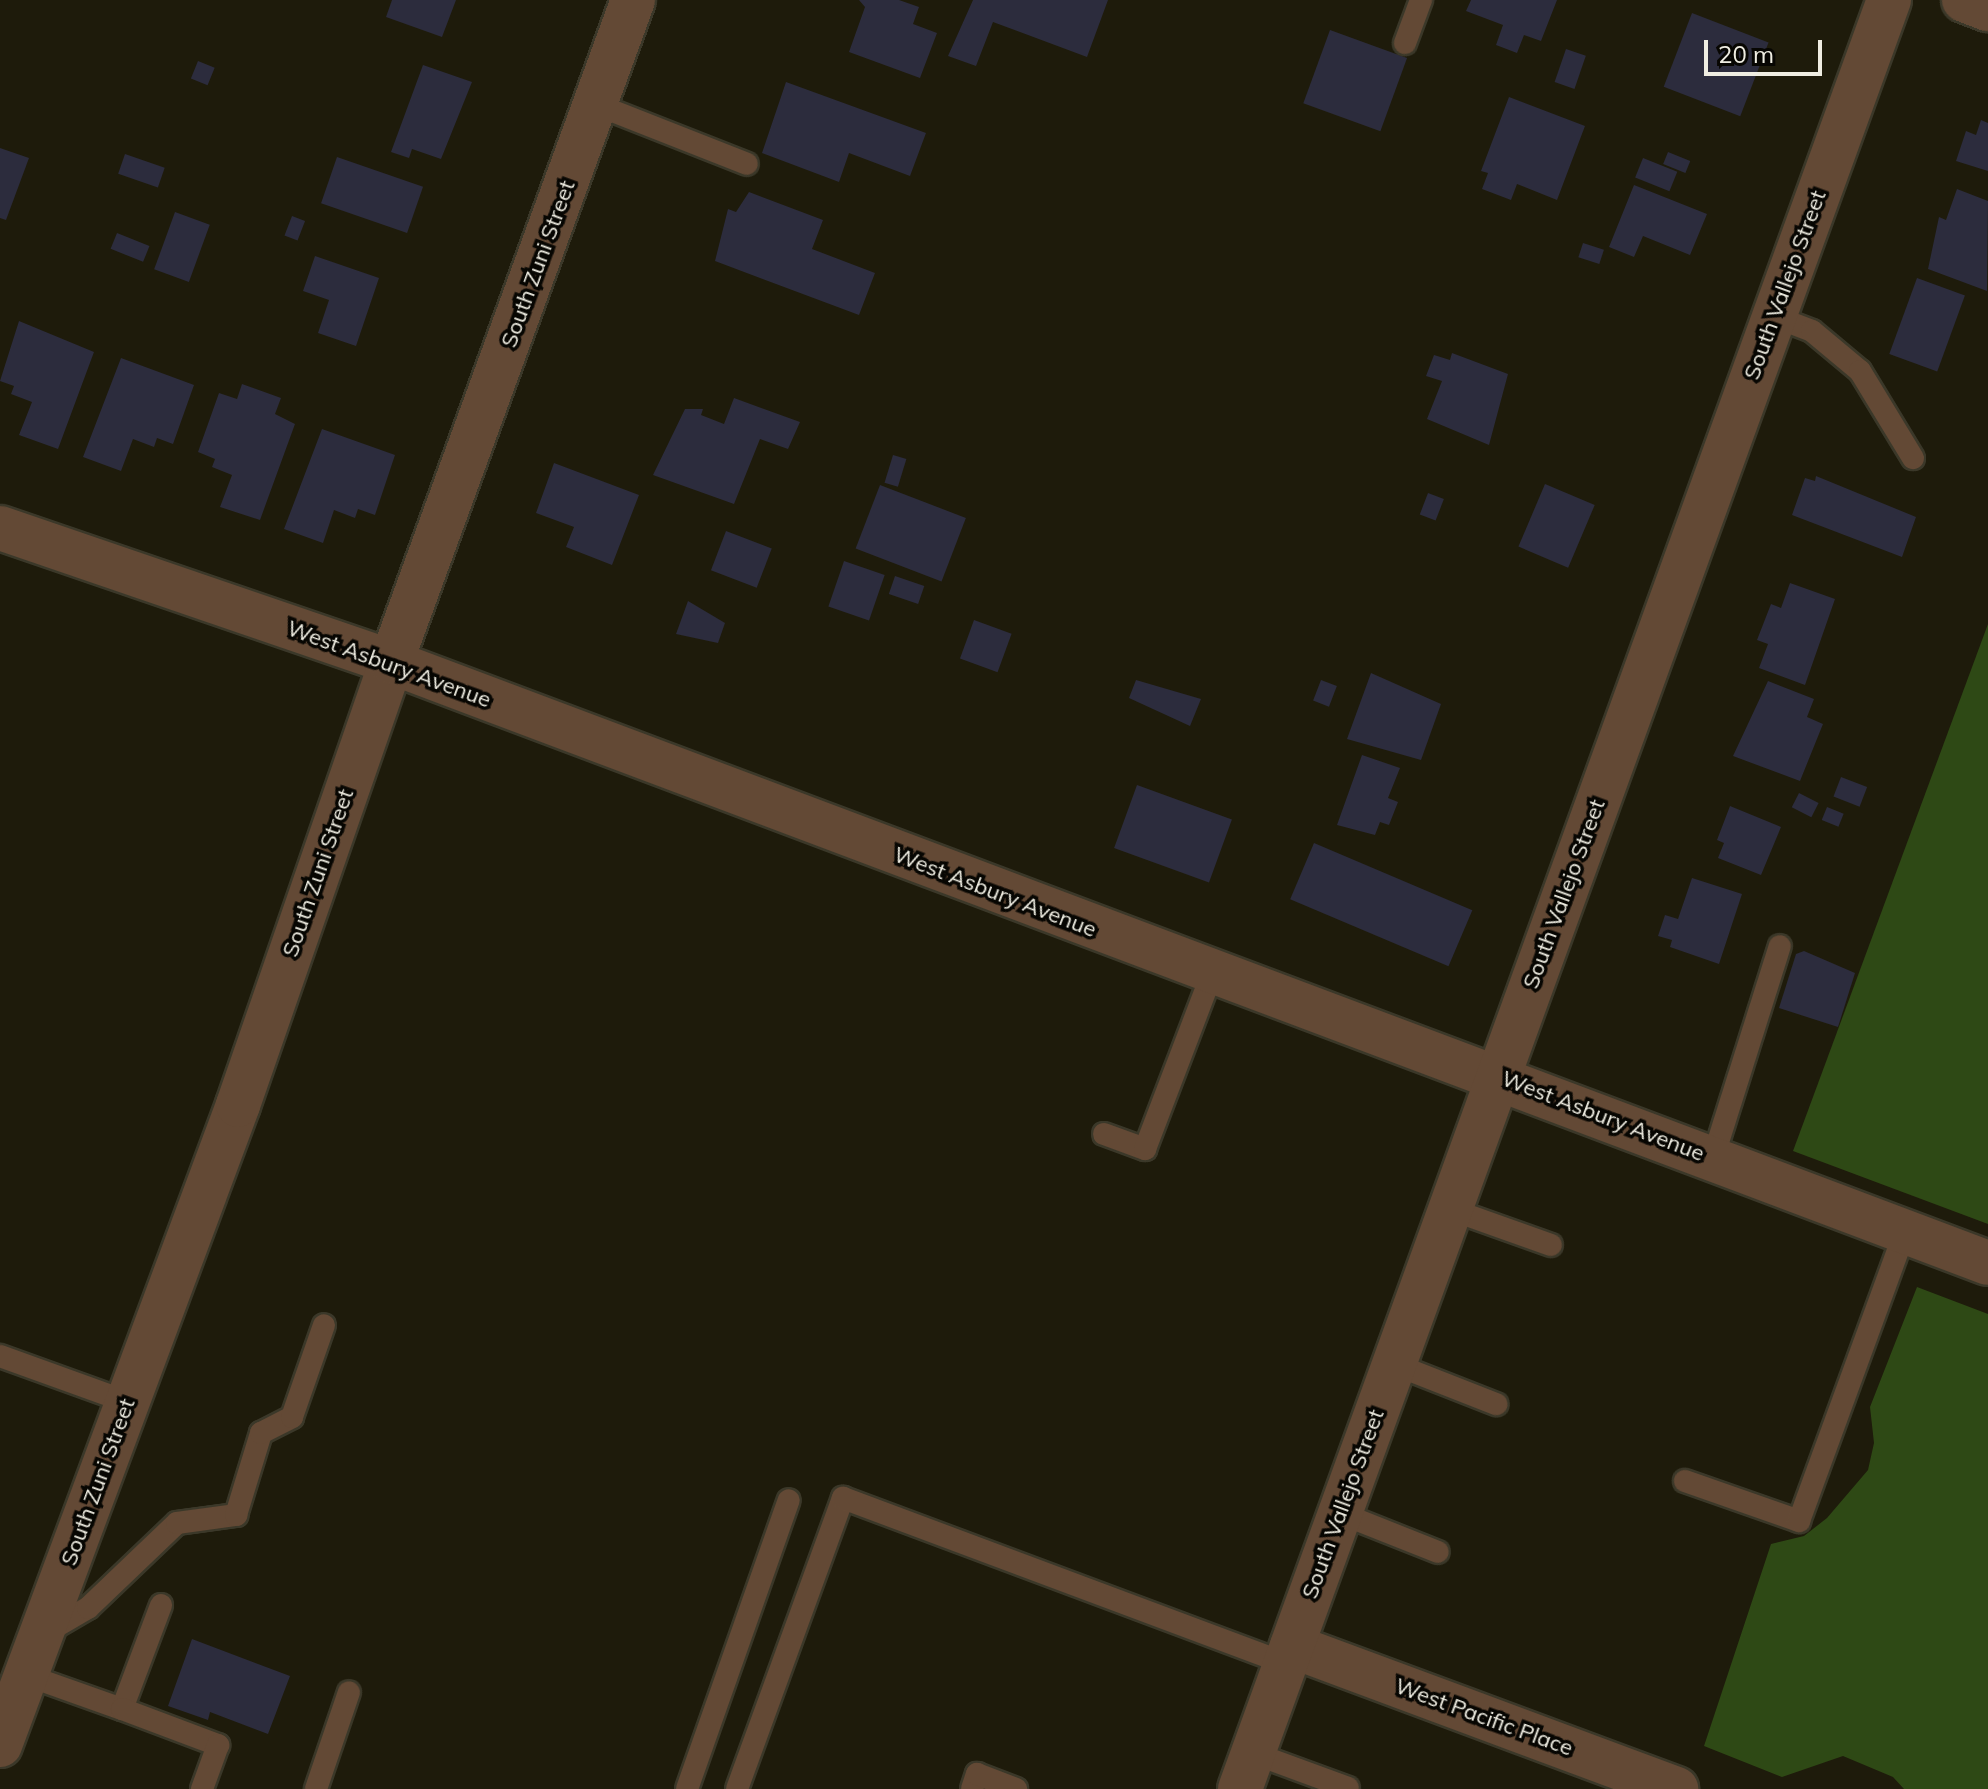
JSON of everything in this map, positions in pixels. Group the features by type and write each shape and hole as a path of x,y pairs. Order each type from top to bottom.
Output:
{"street":[{"name":"South Zuni Street","path":"0,1745 128,1402 391,662 633,0"},
{"name":"South Vallejo Street","path":"1247,1771 1889,0"},
{"path":"1964,0 1988,9"},
{"name":"West Asbury Avenue","path":"0,528 391,662 1212,974 1498,1077 1988,1263"},
{"name":"West Pacific Place","path":"1288,1654 1676,1789"}],"lane":[{"path":"1405,43 1421,0"},
{"path":"595,104 747,164"},
{"path":"1773,316 1812,331 1860,371 1913,458"},
{"path":"1713,1158 1780,946"},
{"path":"1104,1134 1145,1149 1212,974"},
{"path":"1450,1209 1551,1245"},
{"path":"1685,1481 1799,1521 1905,1231"},
{"path":"202,1789 218,1745 122,1709 33,1656 177,1523 236,1515 261,1433 292,1417 324,1325"},
{"path":"0,1356 128,1402"},
{"path":"1394,1364 1496,1404"},
{"path":"737,1789 843,1498 1288,1654"},
{"path":"687,1789 789,1500"},
{"path":"1340,1513 1438,1552"},
{"path":"122,1709 161,1605"},
{"path":"316,1789 349,1692"},
{"path":"1247,1771 1348,1788"},
{"path":"972,1789 977,1774 1016,1789"}],"green space":[{"path":"1988,624 1988,1224 1793,1151"},
{"path":"1917,1287 1988,1314 1988,1789 1904,1789 1893,1777 1843,1756 1782,1777 1704,1746 1771,1544 1804,1536 1827,1518 1868,1470 1874,1443 1870,1407"}],"building":[{"path":"392,0 456,0 442,37 386,17"},
{"path":"859,0 899,0 919,7 913,24 937,33 920,78 849,52 865,7"},
{"path":"973,0 1108,0 1087,57 993,22 976,66 948,56"},
{"path":"1471,0 1557,0 1541,41 1524,35 1517,53 1496,45 1503,25 1466,11"},
{"path":"1692,13 1769,42 1740,116 1664,87"},
{"path":"1330,30 1407,58 1380,131 1303,103"},
{"path":"1566,49 1586,56 1574,89 1555,82"},
{"path":"198,61 215,68 208,85 191,79"},
{"path":"423,65 472,82 441,159 412,149 409,158 391,152"},
{"path":"786,82 926,133 910,176 849,153 839,182 762,153"},
{"path":"1509,97 1585,126 1557,200 1517,184 1511,200 1482,189 1488,173 1481,171"},
{"path":"1981,120 1988,123 1988,171 1956,161 1966,131 1976,135"},
{"path":"0,148 29,158 6,220 0,218"},
{"path":"1668,152 1690,161 1685,173 1663,164"},
{"path":"125,154 165,168 158,188 118,174"},
{"path":"337,157 423,187 407,233 321,203"},
{"path":"1643,158 1677,172 1669,191 1635,177"},
{"path":"1634,185 1707,214 1690,255 1643,236 1634,257 1609,247"},
{"path":"1957,189 1988,201 1987,291 1928,269 1939,217 1946,220"},
{"path":"749,192 823,220 812,249 875,273 859,315 715,261 728,209 736,212"},
{"path":"175,212 210,225 189,282 154,269"},
{"path":"292,216 305,221 298,241 284,236"},
{"path":"117,233 149,246 143,262 111,249"},
{"path":"1583,243 1604,250 1599,264 1578,257"},
{"path":"315,256 379,278 356,346 318,333 329,300 303,291"},
{"path":"1917,278 1965,295 1937,372 1889,354"},
{"path":"19,321 94,352 58,449 19,435 32,402 11,394 14,386 0,381"},
{"path":"1452,353 1508,374 1489,445 1427,419 1442,381 1426,376 1434,355 1450,360"},
{"path":"121,358 194,385 173,444 157,438 154,447 133,439 121,471 83,457"},
{"path":"242,384 281,398 275,414 295,424 260,520 220,507 232,475 212,467 215,459 198,452 219,393 237,399"},
{"path":"734,398 800,422 788,449 760,439 734,504 653,475 685,409 703,409 701,415 724,424"},
{"path":"322,429 395,455 375,515 358,509 355,518 334,510 323,543 284,529"},
{"path":"893,455 906,459 898,487 885,483"},
{"path":"554,463 639,495 612,565 566,547 574,527 536,513"},
{"path":"1816,476 1916,517 1902,557 1792,515 1805,478 1815,481"},
{"path":"1545,484 1595,505 1568,568 1518,547"},
{"path":"880,485 966,518 942,581 856,548"},
{"path":"1428,493 1444,499 1436,521 1420,514"},
{"path":"726,531 772,549 757,588 711,570"},
{"path":"844,561 885,575 869,620 828,606"},
{"path":"895,576 924,586 918,604 889,594"},
{"path":"1790,583 1835,599 1805,685 1759,668 1768,644 1757,640 1771,604 1781,608"},
{"path":"688,601 725,623 718,643 676,634"},
{"path":"974,620 1012,634 998,672 960,659"},
{"path":"1371,673 1441,704 1421,760 1347,739"},
{"path":"1136,680 1201,699 1190,726 1129,698"},
{"path":"1321,680 1337,686 1329,707 1313,701"},
{"path":"1768,681 1814,699 1807,717 1823,724 1800,781 1733,756"},
{"path":"1362,755 1400,768 1388,798 1398,802 1389,825 1380,822 1375,835 1337,825"},
{"path":"1841,777 1867,787 1860,807 1833,797"},
{"path":"1137,785 1232,820 1209,883 1114,848"},
{"path":"1799,793 1819,803 1811,817 1792,807"},
{"path":"1730,806 1781,827 1761,875 1718,858 1724,843 1717,840"},
{"path":"1827,807 1844,814 1838,827 1822,820"},
{"path":"1314,843 1472,910 1448,966 1290,899"},
{"path":"1692,878 1742,894 1719,964 1670,947 1672,940 1658,936 1665,915 1678,919"},
{"path":"1804,951 1855,973 1838,1027 1779,1008 1796,954"},
{"path":"192,1639 290,1676 268,1734 210,1712 208,1720 168,1706"}]}
